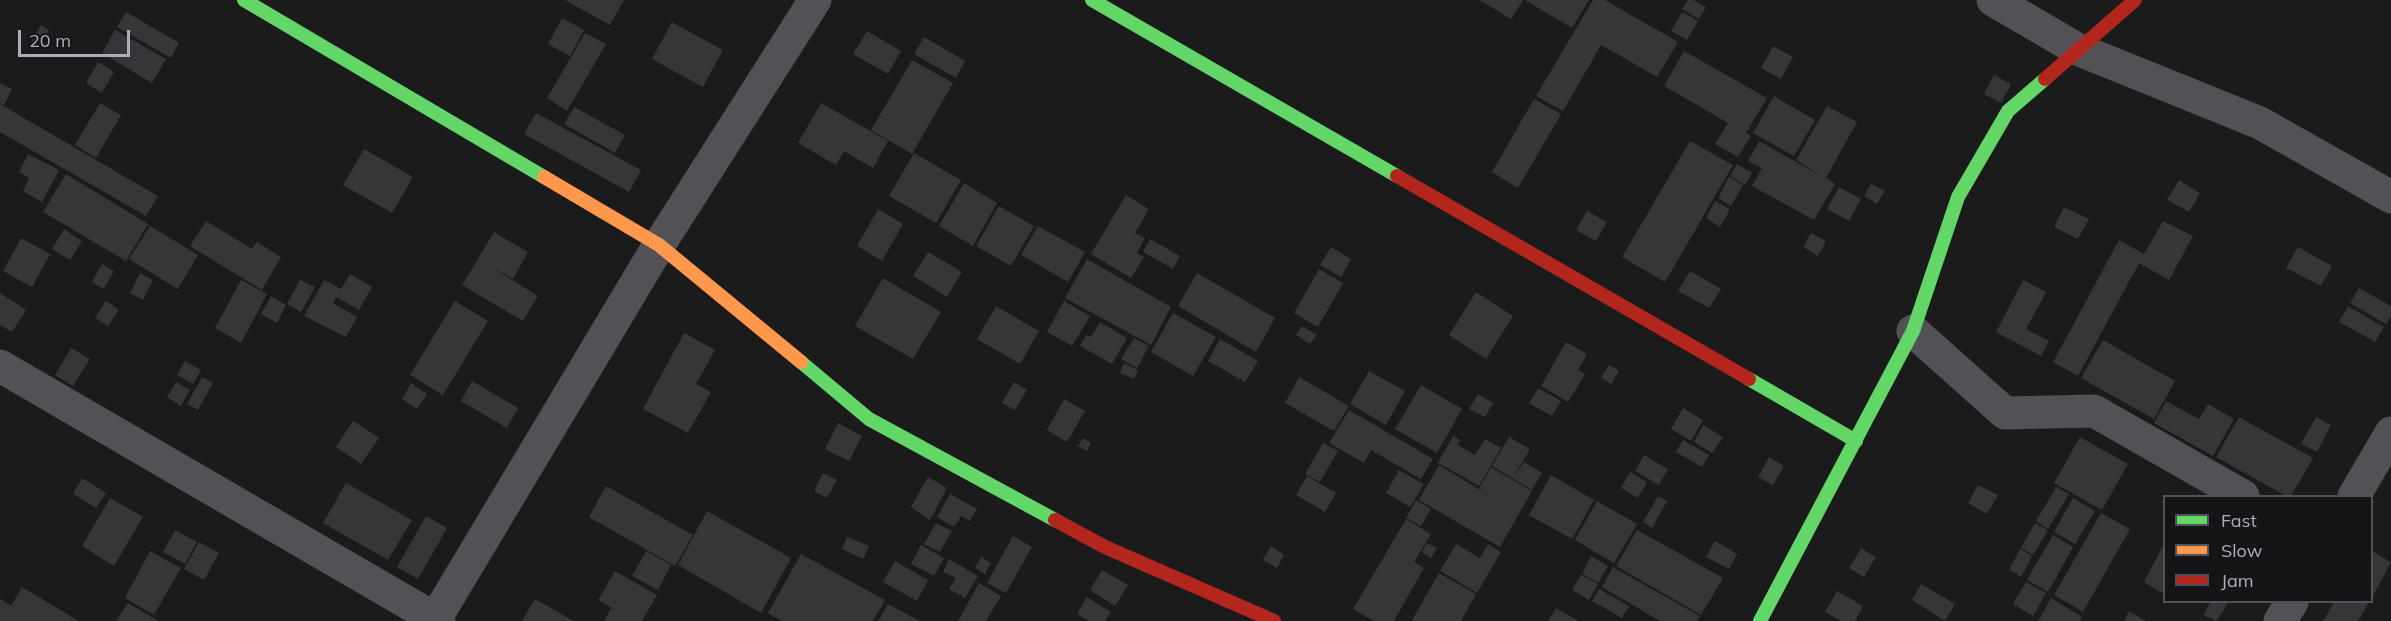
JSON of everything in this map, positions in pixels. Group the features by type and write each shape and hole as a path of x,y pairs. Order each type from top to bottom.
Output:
{"street":[{"path":"244,0 659,245 869,419 1105,547 1274,621"},
{"path":"0,366 436,620 659,245 815,0"},
{"path":"1092,0 1856,441"},
{"path":"1993,0 2077,49 2260,123 2391,197"},
{"path":"1760,621 1913,331 1958,197 2008,111 2135,0"},
{"path":"1913,331 2005,413 2094,411 2241,495"},
{"path":"2355,495 2391,433"},
{"path":"2280,621 2291,603"}],"building":[{"path":"565,0 624,0 610,25"},
{"path":"1479,0 1523,0 1511,19"},
{"path":"1525,0 1589,0 1572,28"},
{"path":"1593,0 1605,0 1678,42 1657,77 1601,45 1563,111 1536,96"},
{"path":"1688,0 1693,0 1706,7 1699,19 1682,9"},
{"path":"126,12 179,43 171,58 117,27"},
{"path":"1682,12 1698,21 1687,40 1671,31"},
{"path":"562,18 584,30 570,56 548,44"},
{"path":"672,22 723,50 703,87 652,59"},
{"path":"41,25 49,30 40,47 31,42"},
{"path":"115,30 166,59 152,83 102,53"},
{"path":"867,31 901,51 888,74 853,54"},
{"path":"585,33 606,44 567,111 547,98"},
{"path":"924,37 965,61 956,78 914,54"},
{"path":"1773,46 1793,57 1781,79 1761,68"},
{"path":"1684,51 1767,98 1746,133 1751,136 1738,157 1715,144 1728,123 1664,86"},
{"path":"912,60 953,83 912,154 871,130"},
{"path":"98,62 114,72 102,93 86,83"},
{"path":"1994,75 2011,84 2001,103 1984,94"},
{"path":"0,83 12,89 4,105 0,103"},
{"path":"1774,96 1815,120 1794,156 1753,133"},
{"path":"1534,99 1561,114 1518,188 1492,172"},
{"path":"100,103 121,115 96,158 75,145"},
{"path":"821,103 888,141 873,168 844,151 836,165 798,143"},
{"path":"0,104 158,196 146,216 0,132"},
{"path":"1827,106 1857,122 1826,178 1835,184 1814,220 1752,186 1762,168 1748,161 1759,141 1823,177 1796,160"},
{"path":"574,107 625,135 615,153 564,124"},
{"path":"536,113 641,170 629,192 524,134"},
{"path":"1690,141 1733,165 1665,282 1622,257"},
{"path":"364,149 413,177 392,213 343,185"},
{"path":"914,153 961,180 936,223 889,196"},
{"path":"28,154 59,170 42,202 23,191 29,178 19,172"},
{"path":"1737,164 1752,173 1745,185 1730,176"},
{"path":"66,174 148,224 126,261 43,212"},
{"path":"1729,177 1743,185 1731,206 1718,198"},
{"path":"2179,180 2200,193 2189,212 2167,200"},
{"path":"964,183 997,203 973,246 939,226"},
{"path":"1871,184 1885,191 1877,204 1864,196"},
{"path":"1839,187 1861,199 1849,221 1827,209"},
{"path":"1126,195 1149,209 1135,233 1145,238 1137,253 1144,257 1131,278 1091,254"},
{"path":"1715,201 1730,209 1720,227 1706,218"},
{"path":"999,206 1034,226 1011,266 976,246"},
{"path":"2064,207 2089,219 2078,239 2054,227"},
{"path":"878,209 903,224 882,261 857,246"},
{"path":"1587,211 1607,222 1596,241 1576,230"},
{"path":"206,221 252,249 257,242 281,257 262,290 190,246"},
{"path":"2163,221 2193,236 2169,280 2139,263"},
{"path":"150,226 198,255 178,289 129,259"},
{"path":"1038,226 1085,252 1068,282 1021,255"},
{"path":"64,229 82,241 70,260 52,249"},
{"path":"494,232 528,252 513,279 486,264 538,296 523,321 462,285"},
{"path":"1811,233 1826,241 1818,256 1803,247"},
{"path":"21,238 50,254 32,287 3,271"},
{"path":"1150,239 1180,256 1173,269 1143,252"},
{"path":"2119,240 2144,254 2078,376 2053,362"},
{"path":"1331,247 1351,259 1341,277 1320,265"},
{"path":"2298,247 2332,266 2321,286 2286,268"},
{"path":"928,252 962,272 947,297 913,276"},
{"path":"1087,259 1171,307 1151,345 1065,298"},
{"path":"102,264 114,271 104,289 92,282"},
{"path":"1319,269 1343,283 1318,327 1294,313"},
{"path":"1690,271 1721,289 1709,308 1678,291"},
{"path":"140,273 153,280 143,300 130,293"},
{"path":"1197,273 1275,318 1256,352 1178,306"},
{"path":"350,274 372,287 359,310 336,297 333,303 357,317 346,337 304,316 324,280 341,289"},
{"path":"883,278 941,312 913,359 855,326"},
{"path":"241,280 267,294 241,343 215,328"},
{"path":"300,280 315,287 301,312 287,304"},
{"path":"2023,280 2046,292 2026,329 2049,341 2041,356 1996,332"},
{"path":"2359,288 2391,306 2391,316 2386,324 2350,303"},
{"path":"1476,292 1513,316 1486,359 1449,335"},
{"path":"0,293 26,310 12,332 0,325"},
{"path":"271,296 286,305 277,323 261,314"},
{"path":"106,301 119,310 108,326 95,318"},
{"path":"455,301 488,321 443,395 410,375"},
{"path":"1064,301 1090,316 1072,346 1047,332"},
{"path":"996,306 1039,331 1020,364 977,339"},
{"path":"2348,306 2384,327 2375,342 2339,322"},
{"path":"1173,313 1216,337 1193,376 1151,352"},
{"path":"1100,322 1127,338 1112,364 1080,346 1086,335 1091,337"},
{"path":"1302,326 1317,335 1310,344 1296,335"},
{"path":"684,333 715,350 696,384 711,392 688,433 643,409"},
{"path":"1134,338 1149,346 1137,368 1121,359"},
{"path":"1220,339 1258,361 1245,382 1208,361"},
{"path":"2103,340 2175,381 2154,419 2081,378"},
{"path":"1566,342 1587,354 1578,370 1585,374 1568,402 1541,386"},
{"path":"71,348 90,359 73,386 55,375"},
{"path":"185,361 201,370 193,384 177,375"},
{"path":"1124,363 1138,370 1134,379 1120,373"},
{"path":"1609,365 1619,371 1611,384 1601,378"},
{"path":"1369,371 1405,391 1386,425 1350,404"},
{"path":"202,377 213,383 198,410 187,404"},
{"path":"1299,377 1349,406 1334,431 1285,403"},
{"path":"472,381 518,408 507,428 461,401"},
{"path":"176,382 190,390 181,406 167,397"},
{"path":"1014,382 1027,390 1015,410 1002,403"},
{"path":"411,383 427,394 417,409 402,399"},
{"path":"1421,385 1462,409 1437,453 1395,429"},
{"path":"1538,388 1561,401 1552,416 1529,403"},
{"path":"1478,394 1493,403 1485,417 1469,409"},
{"path":"1064,399 1085,411 1067,442 1047,430"},
{"path":"2166,401 2199,419 2208,404 2234,419 2213,456 2154,423"},
{"path":"1683,408 1703,420 1691,441 1671,429"},
{"path":"1349,410 1433,459 1421,479 1371,450 1364,463 1329,443"},
{"path":"2239,417 2313,458 2292,495 2284,495 2216,457"},
{"path":"2316,417 2331,425 2317,452 2301,444"},
{"path":"353,421 379,438 361,464 336,447"},
{"path":"838,423 862,436 849,461 825,449"},
{"path":"1703,425 1723,437 1712,453 1694,442"},
{"path":"1453,436 1460,440 1458,445 1475,455 1485,439 1501,448 1479,486 1438,463"},
{"path":"1509,437 1530,449 1514,476 1524,462 1542,473 1532,490 1492,466"},
{"path":"2080,437 2128,464 2102,510 2054,483"},
{"path":"1083,438 1091,443 1087,451 1078,446"},
{"path":"1683,440 1709,455 1702,467 1676,452"},
{"path":"1323,443 1338,451 1320,482 1305,474"},
{"path":"1644,455 1668,469 1659,485 1635,471"},
{"path":"1769,457 1784,466 1773,485 1758,477"},
{"path":"1439,465 1487,494 1479,488 1491,467 1532,491 1500,547 1419,500"},
{"path":"1399,470 1424,484 1410,507 1386,493"},
{"path":"1630,472 1647,482 1638,498 1621,488"},
{"path":"823,473 837,480 827,498 814,491"},
{"path":"1551,475 1594,500 1572,539 1529,515"},
{"path":"1307,476 1336,493 1325,512 1296,495"},
{"path":"928,477 947,488 930,520 911,507"},
{"path":"82,478 106,493 96,508 73,494"},
{"path":"346,483 412,520 388,560 323,523"},
{"path":"1978,485 1998,495 1987,514 1968,503"},
{"path":"606,486 693,535 675,566 589,517"},
{"path":"2056,487 2069,494 2048,529 2036,521"},
{"path":"950,494 977,509 970,521 961,516 954,527 937,517"},
{"path":"1658,496 1667,501 1652,528 1643,522"},
{"path":"110,498 143,517 114,566 82,546"},
{"path":"2073,498 2095,511 2075,544 2054,532"},
{"path":"1416,500 1431,509 1421,526 1406,518"},
{"path":"1597,501 1637,524 1614,563 1575,540"},
{"path":"707,511 791,558 761,613 678,565"},
{"path":"2101,513 2130,529 2083,612 2054,595"},
{"path":"426,516 447,528 418,579 397,567"},
{"path":"1406,519 1431,534 1414,562 1424,568 1394,621 1374,621 1353,609"},
{"path":"936,523 952,531 940,552 924,544"},
{"path":"2035,523 2048,530 2033,555 2021,548"},
{"path":"175,530 197,542 185,564 163,552"},
{"path":"1637,530 1723,578 1701,615 1616,566"},
{"path":"2053,535 2073,547 2048,592 2027,580"},
{"path":"1013,536 1032,547 1006,593 987,583"},
{"path":"847,537 869,546 863,559 842,549"},
{"path":"1715,541 1737,554 1729,569 1706,557"},
{"path":"199,542 219,553 204,580 184,569"},
{"path":"1427,543 1437,548 1431,558 1422,552"},
{"path":"1456,544 1480,558 1488,544 1501,552 1477,593 1440,571"},
{"path":"921,545 944,558 934,576 911,564"},
{"path":"1271,546 1284,555 1277,568 1263,560"},
{"path":"2163,546 2163,593 2144,582"},
{"path":"1861,548 1876,557 1864,577 1849,568"},
{"path":"2020,549 2032,556 2021,577 2009,570"},
{"path":"150,551 181,568 154,615 125,598"},
{"path":"646,551 671,565 658,590 632,576"},
{"path":"2373,552 2391,562 2373,596"},
{"path":"801,554 885,600 873,621 782,621 768,613"},
{"path":"1591,556 1608,566 1598,583 1582,574"},
{"path":"981,557 991,563 985,574 975,568"},
{"path":"949,559 978,576 965,598 949,589 956,578 943,572"},
{"path":"895,561 928,580 917,601 883,582"},
{"path":"1613,567 1700,616 1697,621 1660,621 1602,587"},
{"path":"1102,570 1128,585 1115,606 1090,590"},
{"path":"615,571 657,595 642,621 604,621 611,608 633,620 598,600"},
{"path":"1439,573 1476,594 1461,621 1412,620"},
{"path":"1581,575 1598,584 1589,600 1572,590"},
{"path":"2026,582 2046,593 2033,616 2013,604"},
{"path":"979,583 1001,596 986,621 958,621"},
{"path":"1921,584 1955,604 1945,621 1912,600"},
{"path":"22,587 79,621 0,621 0,599 11,606"},
{"path":"1599,589 1629,606 1622,618 1592,601"},
{"path":"1837,591 1863,606 1855,621 1841,621 1825,612"},
{"path":"1087,597 1111,612 1105,621 1089,621 1077,614"},
{"path":"2051,598 2082,617 2080,621 2038,621"},
{"path":"535,599 574,621 522,621"},
{"path":"128,603 159,621 116,621"},
{"path":"2210,603 2227,603 2217,621 2203,615"},
{"path":"2333,603 2368,603 2358,621 2323,621"},
{"path":"888,604 920,621 878,621"},
{"path":"1556,608 1579,621 1548,621"},
{"path":"2129,611 2146,621 2124,621"}],"traffic: fast":[{"path":"244,0 544,177"},
{"path":"1092,0 1397,176"},
{"path":"1760,621 1913,331 1958,197 2008,111 2045,79"},
{"path":"801,362 869,419 1055,520"},
{"path":"1749,379 1856,441"}],"traffic: slow":[{"path":"544,177 659,245 801,362"}],"traffic: jam":[{"path":"2045,79 2135,0"},
{"path":"1397,176 1749,379"},
{"path":"1055,520 1105,547 1274,621"}]}
